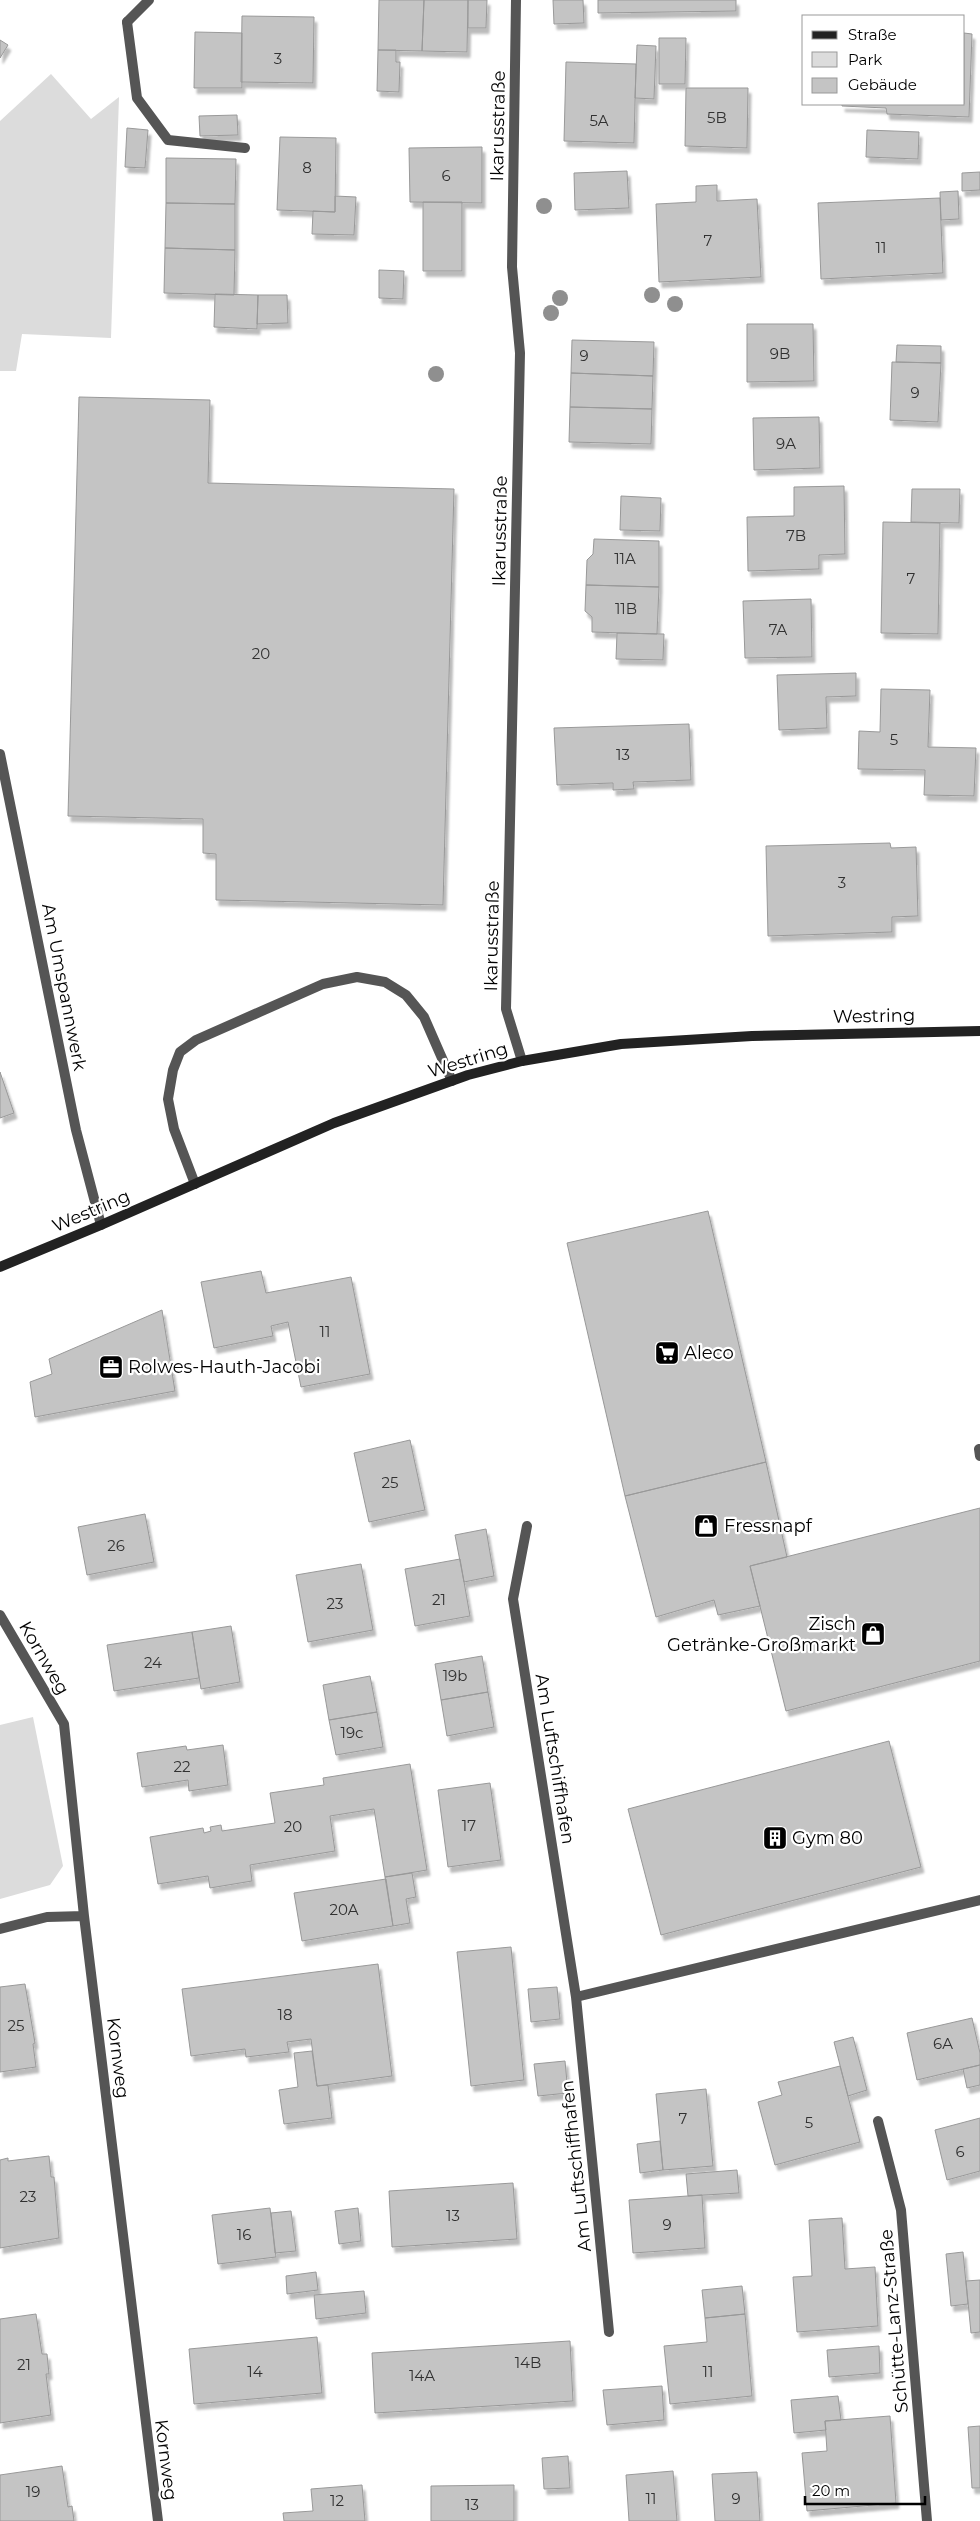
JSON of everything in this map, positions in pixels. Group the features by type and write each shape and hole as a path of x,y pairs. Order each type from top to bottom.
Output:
{"main road":[{"name":"Westring","path":"0,1266 101,1225 334,1123 452,1080 522,1061 630,1043 752,1036 980,1031"}],"street":[{"path":"149,0 127,22 137,98 168,140 245,148"},
{"name":"Ikarusstraße","path":"516,0 512,267 520,353 506,1009 522,1061"},
{"name":"Am Umspannwerk","path":"0,754 76,1130 101,1225"},
{"path":"194,1184 174,1129 168,1099 173,1070 180,1052 196,1040 323,984 357,977 385,982 406,995 424,1017 452,1080"},
{"name":"Am Luftschiffhafen","path":"527,1526 513,1599 576,1998 609,2332"},
{"name":"Kornweg","path":"0,1615 64,1724 84,1916 158,2521"},
{"path":"576,1998 980,1900"},
{"path":"0,1929 47,1917 84,1916"},
{"name":"Schütte-Lanz-Straße","path":"878,2121 901,2210 928,2521"}],"green space":[{"path":"51,74 91,119 119,97 111,338 22,334 16,371 0,371 0,121"},
{"path":"33,1717 63,1866 50,1885 0,1899 0,1725"}],"building":[{"path":"379,0 424,0 422,51 378,50"},
{"path":"424,0 468,0 467,52 422,51"},
{"path":"468,0 487,0 486,28 468,28"},
{"path":"553,0 583,0 584,23 554,24"},
{"path":"598,0 736,0 736,11 598,13"},
{"path":"242,16 314,17 313,83 241,82"},
{"path":"195,32 242,33 242,88 194,88"},
{"path":"965,33 972,34 969,117 887,114 886,108 842,106 965,105"},
{"path":"659,38 686,38 685,84 659,84"},
{"path":"0,40 8,45 0,58"},
{"path":"637,45 656,46 654,99 635,98"},
{"path":"378,50 396,50 396,62 400,62 399,92 377,91"},
{"path":"566,62 636,64 634,143 564,141"},
{"path":"686,88 748,88 747,148 685,146"},
{"path":"237,115 238,135 200,136 199,116"},
{"path":"127,128 148,130 145,168 125,167"},
{"path":"867,130 919,132 918,159 866,157"},
{"path":"280,137 336,138 335,212 277,210"},
{"path":"482,147 482,203 410,202 409,148"},
{"path":"166,158 236,159 235,204 166,203"},
{"path":"627,171 629,208 575,210 574,173"},
{"path":"980,172 980,190 962,191 962,173"},
{"path":"717,185 717,201 757,199 761,277 659,282 656,204 696,202 696,186"},
{"path":"958,191 959,219 941,220 940,192"},
{"path":"335,196 356,197 354,235 312,234 313,211 335,212"},
{"path":"940,198 943,273 821,279 818,203"},
{"path":"423,202 462,202 462,271 423,271"},
{"path":"166,203 235,204 235,250 165,248"},
{"path":"165,248 235,250 234,295 164,293"},
{"path":"379,270 404,271 403,299 379,298"},
{"path":"215,294 258,295 257,329 214,327"},
{"path":"258,295 287,295 288,323 257,324"},
{"path":"747,324 813,324 814,381 747,382"},
{"path":"572,340 654,342 653,376 571,373"},
{"path":"897,345 941,346 941,363 896,362"},
{"path":"892,362 941,363 938,422 890,420"},
{"path":"571,373 653,376 652,409 570,407"},
{"path":"79,397 210,400 208,483 454,489 443,905 216,900 216,854 203,853 203,819 68,816"},
{"path":"570,407 652,409 651,444 569,442"},
{"path":"819,417 820,468 754,470 753,418"},
{"path":"844,486 845,554 819,555 819,569 748,571 747,517 794,516 794,487"},
{"path":"912,489 960,489 959,523 911,522"},
{"path":"621,496 661,498 660,531 620,530"},
{"path":"883,522 940,523 938,634 881,633"},
{"path":"594,539 659,541 659,587 586,585 587,560 593,554"},
{"path":"586,585 659,587 657,634 592,632 592,617 585,611"},
{"path":"811,599 812,657 745,658 743,601"},
{"path":"617,633 664,634 663,660 616,659"},
{"path":"856,673 856,696 826,697 827,728 779,730 777,675"},
{"path":"881,689 930,690 928,747 976,748 974,796 924,795 925,770 858,769 859,731 880,732"},
{"path":"689,724 691,780 633,782 634,789 613,790 613,783 557,785 554,728"},
{"path":"890,843 891,848 916,847 918,916 892,917 892,932 768,936 766,846"},
{"path":"0,1072 14,1113 0,1118"},
{"name":"Aleco","path":"708,1211 766,1462 625,1496 567,1243"},
{"path":"261,1271 266,1293 351,1277 370,1374 301,1387 288,1322 271,1326 273,1336 214,1348 201,1282"},
{"name":"Rolwes-Hauth-Jacobi","path":"162,1310 175,1391 35,1417 30,1382 52,1374 49,1359"},
{"path":"410,1440 425,1510 369,1522 354,1453"},
{"name":"Fressnapf","path":"766,1462 787,1557 750,1566 760,1606 718,1615 714,1600 656,1617 625,1496"},
{"name":"Zisch Getränke-Großmarkt","path":"980,1508 980,1661 786,1711 750,1566"},
{"path":"145,1514 154,1562 87,1575 78,1527"},
{"path":"486,1529 494,1576 464,1582 455,1535"},
{"path":"460,1559 470,1616 415,1626 405,1569"},
{"path":"361,1564 373,1630 308,1642 296,1575"},
{"path":"231,1626 240,1682 201,1689 192,1632"},
{"path":"192,1632 199,1678 114,1691 107,1645"},
{"path":"482,1656 488,1692 441,1700 435,1664"},
{"path":"370,1676 377,1712 329,1720 323,1685"},
{"path":"488,1692 494,1727 447,1736 441,1700"},
{"path":"377,1712 383,1747 336,1755 329,1720"},
{"name":"Gym 80","path":"889,1741 921,1867 661,1935 628,1809"},
{"path":"223,1745 228,1785 189,1791 188,1780 142,1787 137,1753 186,1746 187,1750"},
{"path":"410,1764 427,1870 385,1877 374,1809 330,1816 335,1851 250,1865 252,1881 210,1888 208,1876 158,1884 150,1837 203,1828 204,1833 211,1831 210,1827 221,1825 222,1831 275,1823 270,1793 324,1785 323,1778"},
{"path":"490,1783 501,1860 448,1867 438,1790"},
{"path":"412,1873 416,1897 406,1899 410,1923 393,1926 385,1877"},
{"path":"386,1879 393,1926 302,1941 294,1893"},
{"path":"511,1947 524,2080 471,2086 457,1952"},
{"path":"378,1964 392,2076 317,2086 311,2039 287,2042 289,2052 246,2057 245,2049 191,2056 182,1989"},
{"path":"25,1984 35,2043 33,2044 36,2067 0,2072 0,1987"},
{"path":"557,1987 560,2019 531,2022 528,1989"},
{"path":"972,2018 980,2053 980,2065 917,2080 907,2033"},
{"path":"853,2037 867,2090 848,2096 834,2042"},
{"path":"312,2051 317,2086 328,2085 332,2118 284,2124 279,2090 298,2087 294,2053"},
{"path":"565,2061 568,2093 538,2096 534,2064"},
{"path":"980,2065 980,2085 967,2088 963,2069"},
{"path":"840,2066 860,2142 775,2165 758,2102 782,2095 778,2082"},
{"path":"706,2089 713,2166 663,2170 656,2094"},
{"path":"980,2118 980,2171 947,2180 935,2130"},
{"path":"660,2141 663,2170 640,2173 637,2144"},
{"path":"49,2156 51,2177 54,2177 59,2238 0,2248 0,2160 8,2158 8,2161"},
{"path":"737,2170 739,2193 688,2196 686,2174"},
{"path":"513,2183 517,2239 392,2247 389,2191"},
{"path":"702,2195 705,2248 633,2253 629,2200"},
{"path":"270,2208 276,2257 218,2264 212,2215"},
{"path":"358,2208 361,2241 339,2244 335,2211"},
{"path":"291,2211 296,2251 275,2253 271,2213"},
{"path":"842,2218 845,2269 875,2267 878,2326 797,2332 793,2277 812,2276 809,2220"},
{"path":"963,2252 968,2304 951,2306 946,2254"},
{"path":"316,2272 318,2290 287,2294 286,2276"},
{"path":"980,2280 980,2332 971,2333 966,2281"},
{"path":"742,2286 745,2314 705,2318 702,2290"},
{"path":"364,2291 366,2313 316,2319 314,2295"},
{"path":"36,2314 42,2354 47,2354 49,2374 46,2374 51,2415 0,2423 0,2319"},
{"path":"745,2314 752,2396 670,2404 664,2346 707,2342 705,2318"},
{"path":"317,2337 322,2393 194,2404 189,2349"},
{"path":"570,2341 573,2401 375,2413 372,2353"},
{"path":"879,2346 880,2373 829,2377 827,2350"},
{"path":"662,2386 664,2420 607,2425 603,2390"},
{"path":"838,2396 841,2420 825,2421 826,2430 794,2433 791,2400"},
{"path":"890,2416 896,2503 807,2511 802,2453 827,2451 825,2421"},
{"path":"980,2426 980,2488 972,2488 968,2427"},
{"path":"568,2456 570,2488 544,2489 542,2458"},
{"path":"62,2466 68,2507 72,2506 74,2521 0,2521 0,2475"},
{"path":"673,2471 677,2521 629,2521 626,2475"},
{"path":"757,2472 760,2521 715,2521 712,2474"},
{"path":"362,2485 365,2521 284,2521 283,2513 313,2511 311,2489"},
{"path":"514,2485 514,2521 431,2521 431,2486"}],"place":[{"name":"Aleco","path":"667,1353"},
{"name":"Rolwes-Hauth-Jacobi","path":"111,1367"},
{"name":"Fressnapf","path":"706,1526"},
{"name":"Zisch Getränke-Großmarkt","path":"873,1634"},
{"name":"Gym 80","path":"775,1838"}]}
